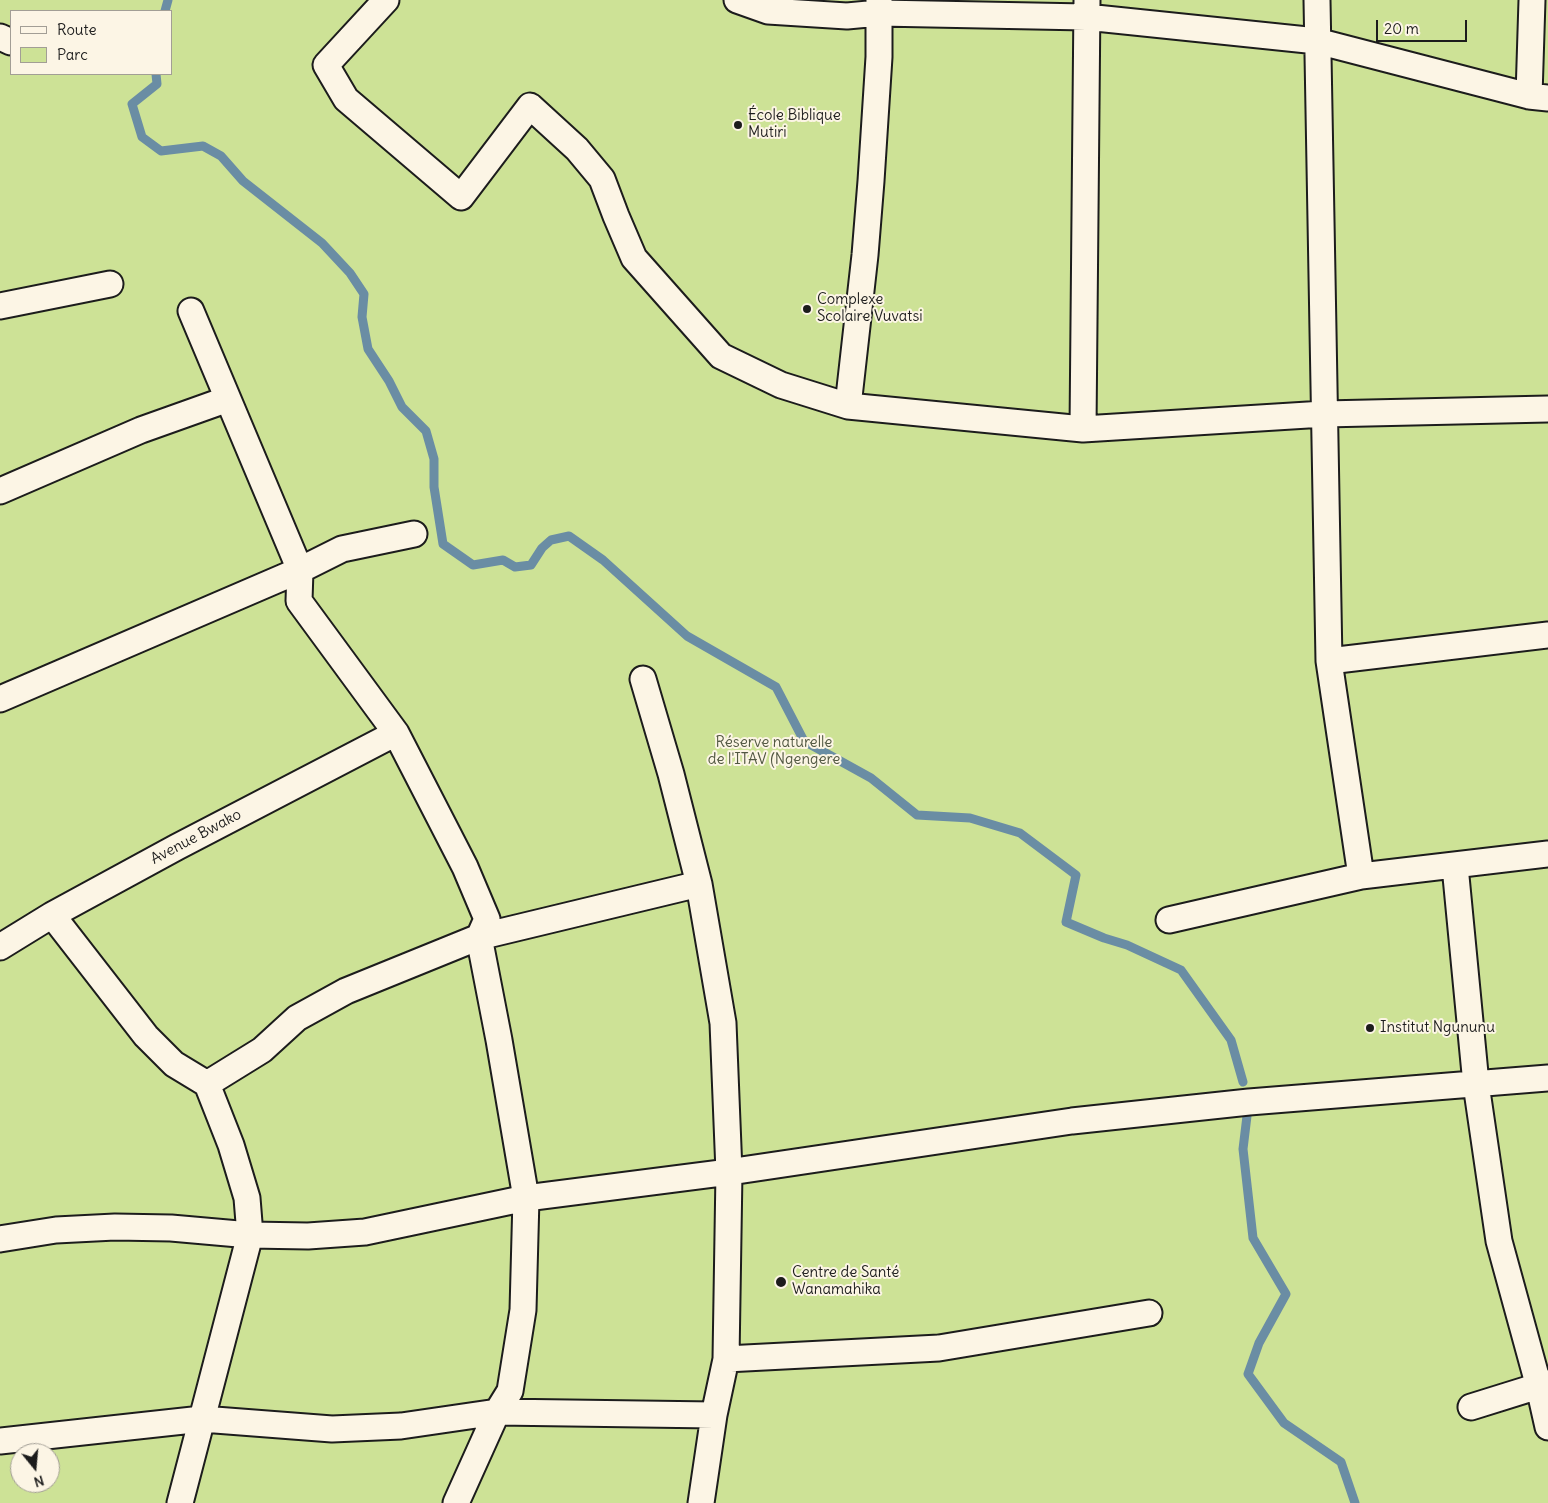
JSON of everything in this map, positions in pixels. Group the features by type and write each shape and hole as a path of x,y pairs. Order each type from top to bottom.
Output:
{"street":[{"path":"386,0 326,65 346,99 461,197 530,106 577,149 602,179 634,258 721,356 781,385 848,406 1083,429 1324,414 1548,409"},
{"path":"737,0 768,11 847,16 879,7 1086,8 1317,41 1539,97 1532,0"},
{"path":"1317,0 1329,661 1361,876"},
{"path":"848,406 865,256 871,181 879,57 879,7"},
{"path":"1083,429 1086,8"},
{"path":"0,306 110,284"},
{"path":"191,311 300,570 300,601 396,733 465,867 487,919 479,937 526,1198 522,1310 510,1391 497,1412 456,1503"},
{"path":"0,491 141,430 228,399"},
{"path":"0,699 300,570 342,549 414,534"},
{"path":"1329,661 1548,636"},
{"path":"643,679 671,774 699,884 723,1024 729,1172 726,1359 714,1415 701,1503"},
{"name":"Avenue Bwako","path":"0,947 52,915 177,847 396,733"},
{"path":"1169,920 1361,876 1548,854"},
{"path":"1455,866 1476,1084 1499,1241 1544,1385 1548,1427"},
{"path":"207,1084 262,1050 297,1018 346,992 479,937 699,884"},
{"path":"52,915 146,1036 174,1064 207,1084 231,1145 247,1198 250,1235 180,1503"},
{"path":"0,1239 56,1230 115,1227 171,1228 250,1235 308,1236 365,1232 526,1198 729,1172 1072,1121 1249,1102 1548,1078"},
{"path":"726,1359 939,1348 1149,1313"},
{"path":"1471,1407 1544,1385"},
{"path":"0,1441 202,1419 332,1429 401,1426 497,1412 714,1415"}],"green space":[{"name":"Réserve naturelle de l'ITAV (Ngengere","path":"0,0 1548,0 1548,1503 0,1503"}],"waterway":[{"path":"165,10 168,0"},
{"path":"156,75 157,84 132,104 142,137 161,151 203,146 221,156 243,181 322,243 350,273 364,294 362,317 368,349 389,381 402,407 426,431 434,459 434,487 443,544 473,565 503,560 515,567 531,565 542,548 551,540 569,536 603,560 687,636 776,687 804,741 871,778 917,815 970,818 1020,833 1076,875 1066,922 1104,938 1127,945 1181,970 1231,1040 1243,1082"},
{"path":"1247,1116 1243,1149 1253,1238 1286,1294 1259,1343 1248,1374 1284,1423 1341,1462 1355,1503"}],"place":[{"name":"École Biblique Mutiri","path":"738,125"},
{"name":"Complexe Scolaire Vuvatsi","path":"807,309"},
{"name":"Institut Ngununu","path":"1370,1028"},
{"name":"Centre de Santé Wanamahika","path":"781,1282"}]}
